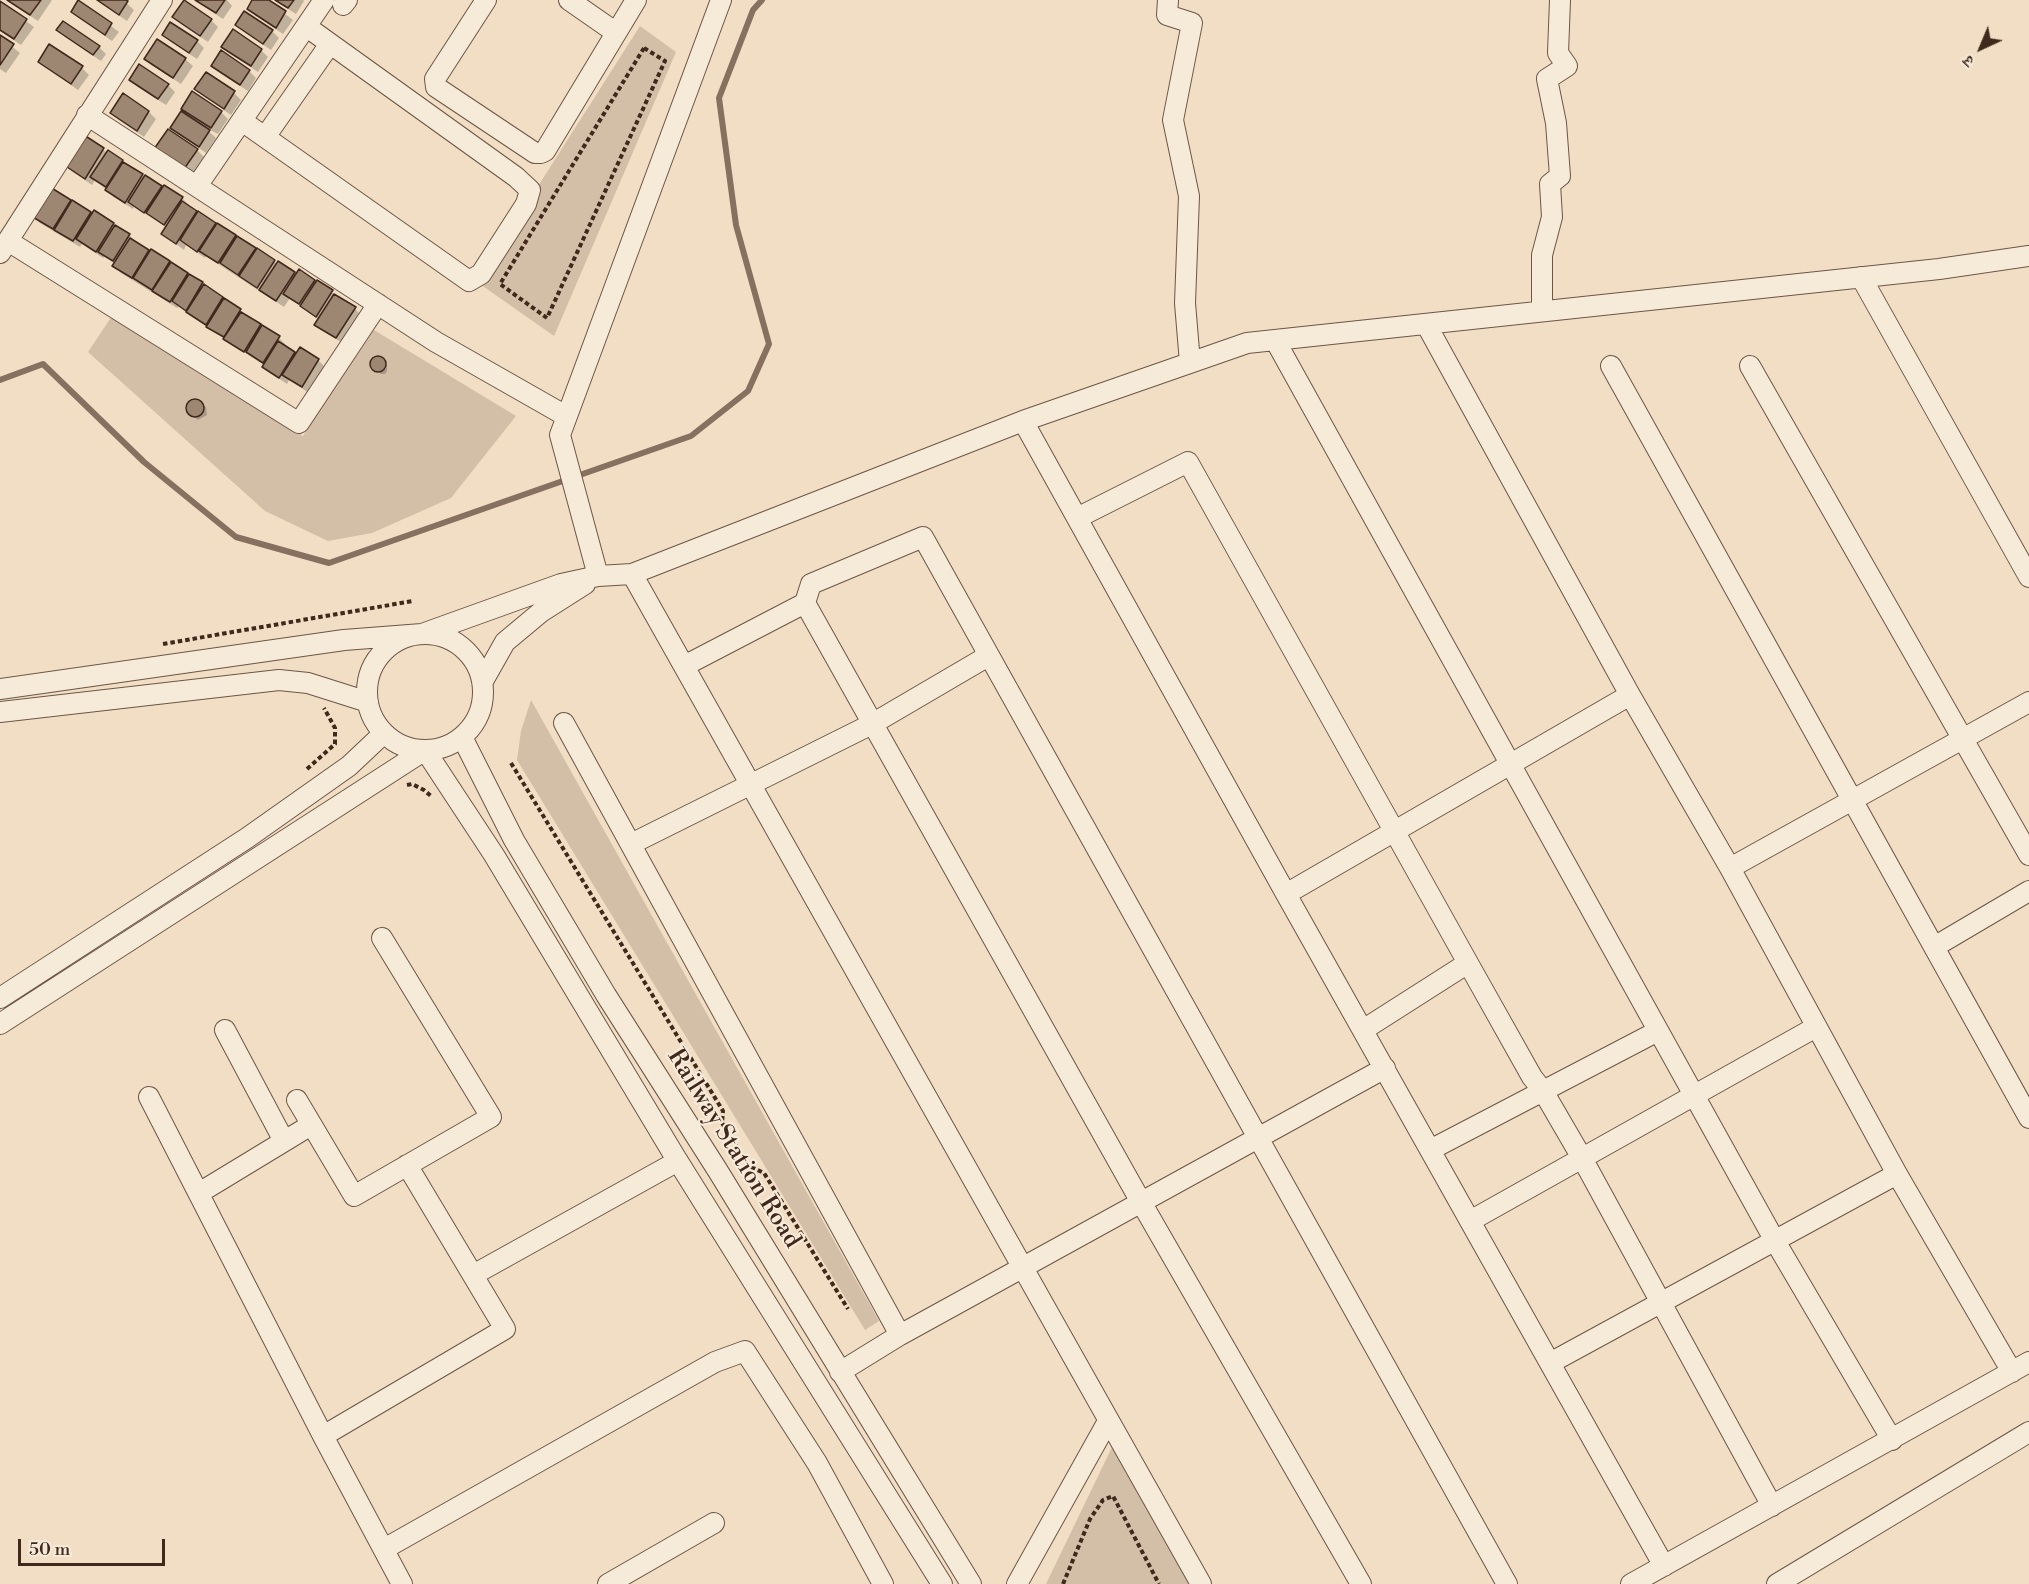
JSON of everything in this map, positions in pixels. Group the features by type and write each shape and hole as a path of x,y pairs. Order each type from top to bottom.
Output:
{"street":[{"path":"162,0 4,247 299,423 378,304"},
{"path":"197,186 324,0"},
{"path":"486,0 435,79 436,87 535,153 545,151 636,0"},
{"path":"569,0 615,32"},
{"path":"598,576 560,435 721,0"},
{"path":"1168,0 1167,15 1192,23 1173,120 1189,196 1185,303 1190,363"},
{"path":"1542,311 1542,255 1551,217 1550,184 1560,176 1556,123 1547,79 1567,66 1558,53 1560,0"},
{"path":"242,121 469,280 481,274 526,204 530,190 516,177 307,27"},
{"path":"265,137 330,44"},
{"path":"87,115 436,342 566,416"},
{"path":"942,1584 678,1161 494,855 424,750 410,748 396,742 384,733 374,719 368,702 367,685 371,670 380,655 391,644 406,637 561,584 598,576 632,574 1023,421 1247,343 1861,277 2029,256"},
{"path":"1861,277 2029,577"},
{"path":"1426,324 1630,695 1730,868 1898,1174 2012,1372"},
{"path":"1275,340 1775,1241 1892,1440"},
{"path":"1611,366 2029,1118"},
{"path":"1750,366 2029,855"},
{"path":"1023,421 1664,1566"},
{"path":"1077,518 1188,462 1532,1077 1543,1091 1582,1158 1772,1506"},
{"path":"683,665 805,603 811,584 923,537 1507,1584"},
{"path":"632,574 1201,1584"},
{"path":"483,681 505,642 541,612 598,576"},
{"path":"805,603 1141,1202 1361,1584"},
{"path":"0,689 344,640 422,633 439,635 454,641 477,665 483,681 480,712 473,725 462,737 451,744 424,750 0,1024"},
{"path":"631,844 872,724 983,659 986,651"},
{"path":"0,712 279,680 308,683 368,702"},
{"path":"1286,894 1630,695"},
{"path":"1730,868 2029,702"},
{"path":"564,723 900,1335"},
{"path":"0,998 247,838 349,766 384,733"},
{"name":"Railway Station Road","path":"462,737 514,840 588,964 718,1171 971,1584"},
{"path":"1934,947 2029,891"},
{"path":"297,1100 354,1196 491,1117 382,938"},
{"path":"1363,1030 1468,963"},
{"path":"1470,1221 1816,1027"},
{"path":"225,1030 284,1141"},
{"path":"1430,1150 1658,1031"},
{"path":"840,1372 900,1335 1385,1068"},
{"path":"149,1097 323,1436 402,1584"},
{"path":"199,1193 311,1125"},
{"path":"473,1275 678,1161"},
{"path":"323,1436 505,1329 407,1165"},
{"path":"1550,1363 1898,1174"},
{"path":"384,1549 715,1362 746,1351 817,1463 876,1582"},
{"path":"1631,1584 2029,1362"},
{"path":"1017,1584 1108,1421"},
{"path":"1777,1584 2029,1432"},
{"path":"608,1584 714,1523"}],"path":[{"path":"644,48 665,60 547,318 500,284 644,48"},
{"path":"159,645 414,602"},
{"path":"301,775 335,744 335,728 324,708 316,705"},
{"path":"511,763 723,1111 722,1123 749,1166 764,1173 848,1310"},
{"path":"404,785 411,784 424,790 435,801"},
{"path":"1063,1584 1090,1519 1103,1500 1113,1496 1159,1584"}],"shaded area":[{"path":"640,26 676,52 554,336 477,282"},
{"path":"112,316 303,436 374,330 516,416 451,498 372,533 328,541 265,511 88,352"},
{"path":"531,700 879,1321 865,1330 517,760 521,731"},
{"path":"1114,1443 1189,1584 1046,1584"}],"building":[{"path":"7,0 41,0 30,15"},
{"path":"78,0 112,23 105,35 71,12"},
{"path":"97,0 126,0 128,1 119,15"},
{"path":"184,0 212,19 200,36 172,17"},
{"path":"195,0 225,0 216,13"},
{"path":"252,0 269,0 286,11 276,28 247,9"},
{"path":"275,0 294,0 288,8"},
{"path":"0,1 27,19 14,39 0,30"},
{"path":"244,11 273,30 263,44 235,25"},
{"path":"63,21 100,46 93,55 56,30"},
{"path":"170,22 198,40 189,53 162,35"},
{"path":"233,29 262,49 251,66 221,47"},
{"path":"0,35 14,44 0,65"},
{"path":"157,39 186,58 173,78 144,59"},
{"path":"49,44 83,66 71,84 38,62"},
{"path":"221,50 250,70 240,85 211,66"},
{"path":"139,64 169,84 158,99 129,80"},
{"path":"206,72 235,91 224,109 194,89"},
{"path":"192,91 222,111 211,128 181,109"},
{"path":"123,93 149,111 137,131 110,113"},
{"path":"181,111 210,130 199,147 170,128"},
{"path":"168,129 198,149 184,169 154,149"},
{"path":"84,135 104,148 85,179 64,165"},
{"path":"108,150 123,160 106,187 90,177"},
{"path":"123,162 143,174 125,203 105,190"},
{"path":"145,175 162,186 144,213 128,202"},
{"path":"164,185 183,197 164,225 146,213"},
{"path":"50,187 71,200 53,229 31,216"},
{"path":"72,200 91,212 73,241 54,230"},
{"path":"182,201 197,211 176,244 161,234"},
{"path":"94,210 114,223 96,252 76,239"},
{"path":"198,211 216,223 197,252 180,240"},
{"path":"217,223 236,235 218,263 199,251"},
{"path":"115,225 130,234 113,261 98,252"},
{"path":"237,236 256,248 238,275 220,263"},
{"path":"130,238 149,250 132,278 112,266"},
{"path":"257,248 275,260 257,288 239,276"},
{"path":"151,249 170,261 152,290 133,278"},
{"path":"278,261 295,272 276,301 259,290"},
{"path":"171,262 188,273 170,302 152,291"},
{"path":"299,269 315,280 299,304 283,294"},
{"path":"189,274 203,282 186,311 172,301"},
{"path":"317,280 333,290 316,317 300,306"},
{"path":"204,284 223,297 206,325 186,312"},
{"path":"334,294 356,307 336,338 314,325"},
{"path":"224,298 241,309 224,337 206,327"},
{"path":"241,312 261,324 244,352 223,339"},
{"path":"262,325 280,336 263,363 246,352"},
{"path":"278,341 295,352 279,378 262,367"},
{"path":"300,347 319,359 302,387 282,375"},
{"path":"378,356 384,358 386,364 384,370 378,372 372,370 370,364 372,358"},
{"path":"191,399 199,399 204,404 202,415 191,417 186,412 186,404"}],"waterway":[{"path":"0,380 43,364 144,462 236,537 329,563 691,436 748,391 769,344 736,225 719,98 753,10 762,0"}]}
